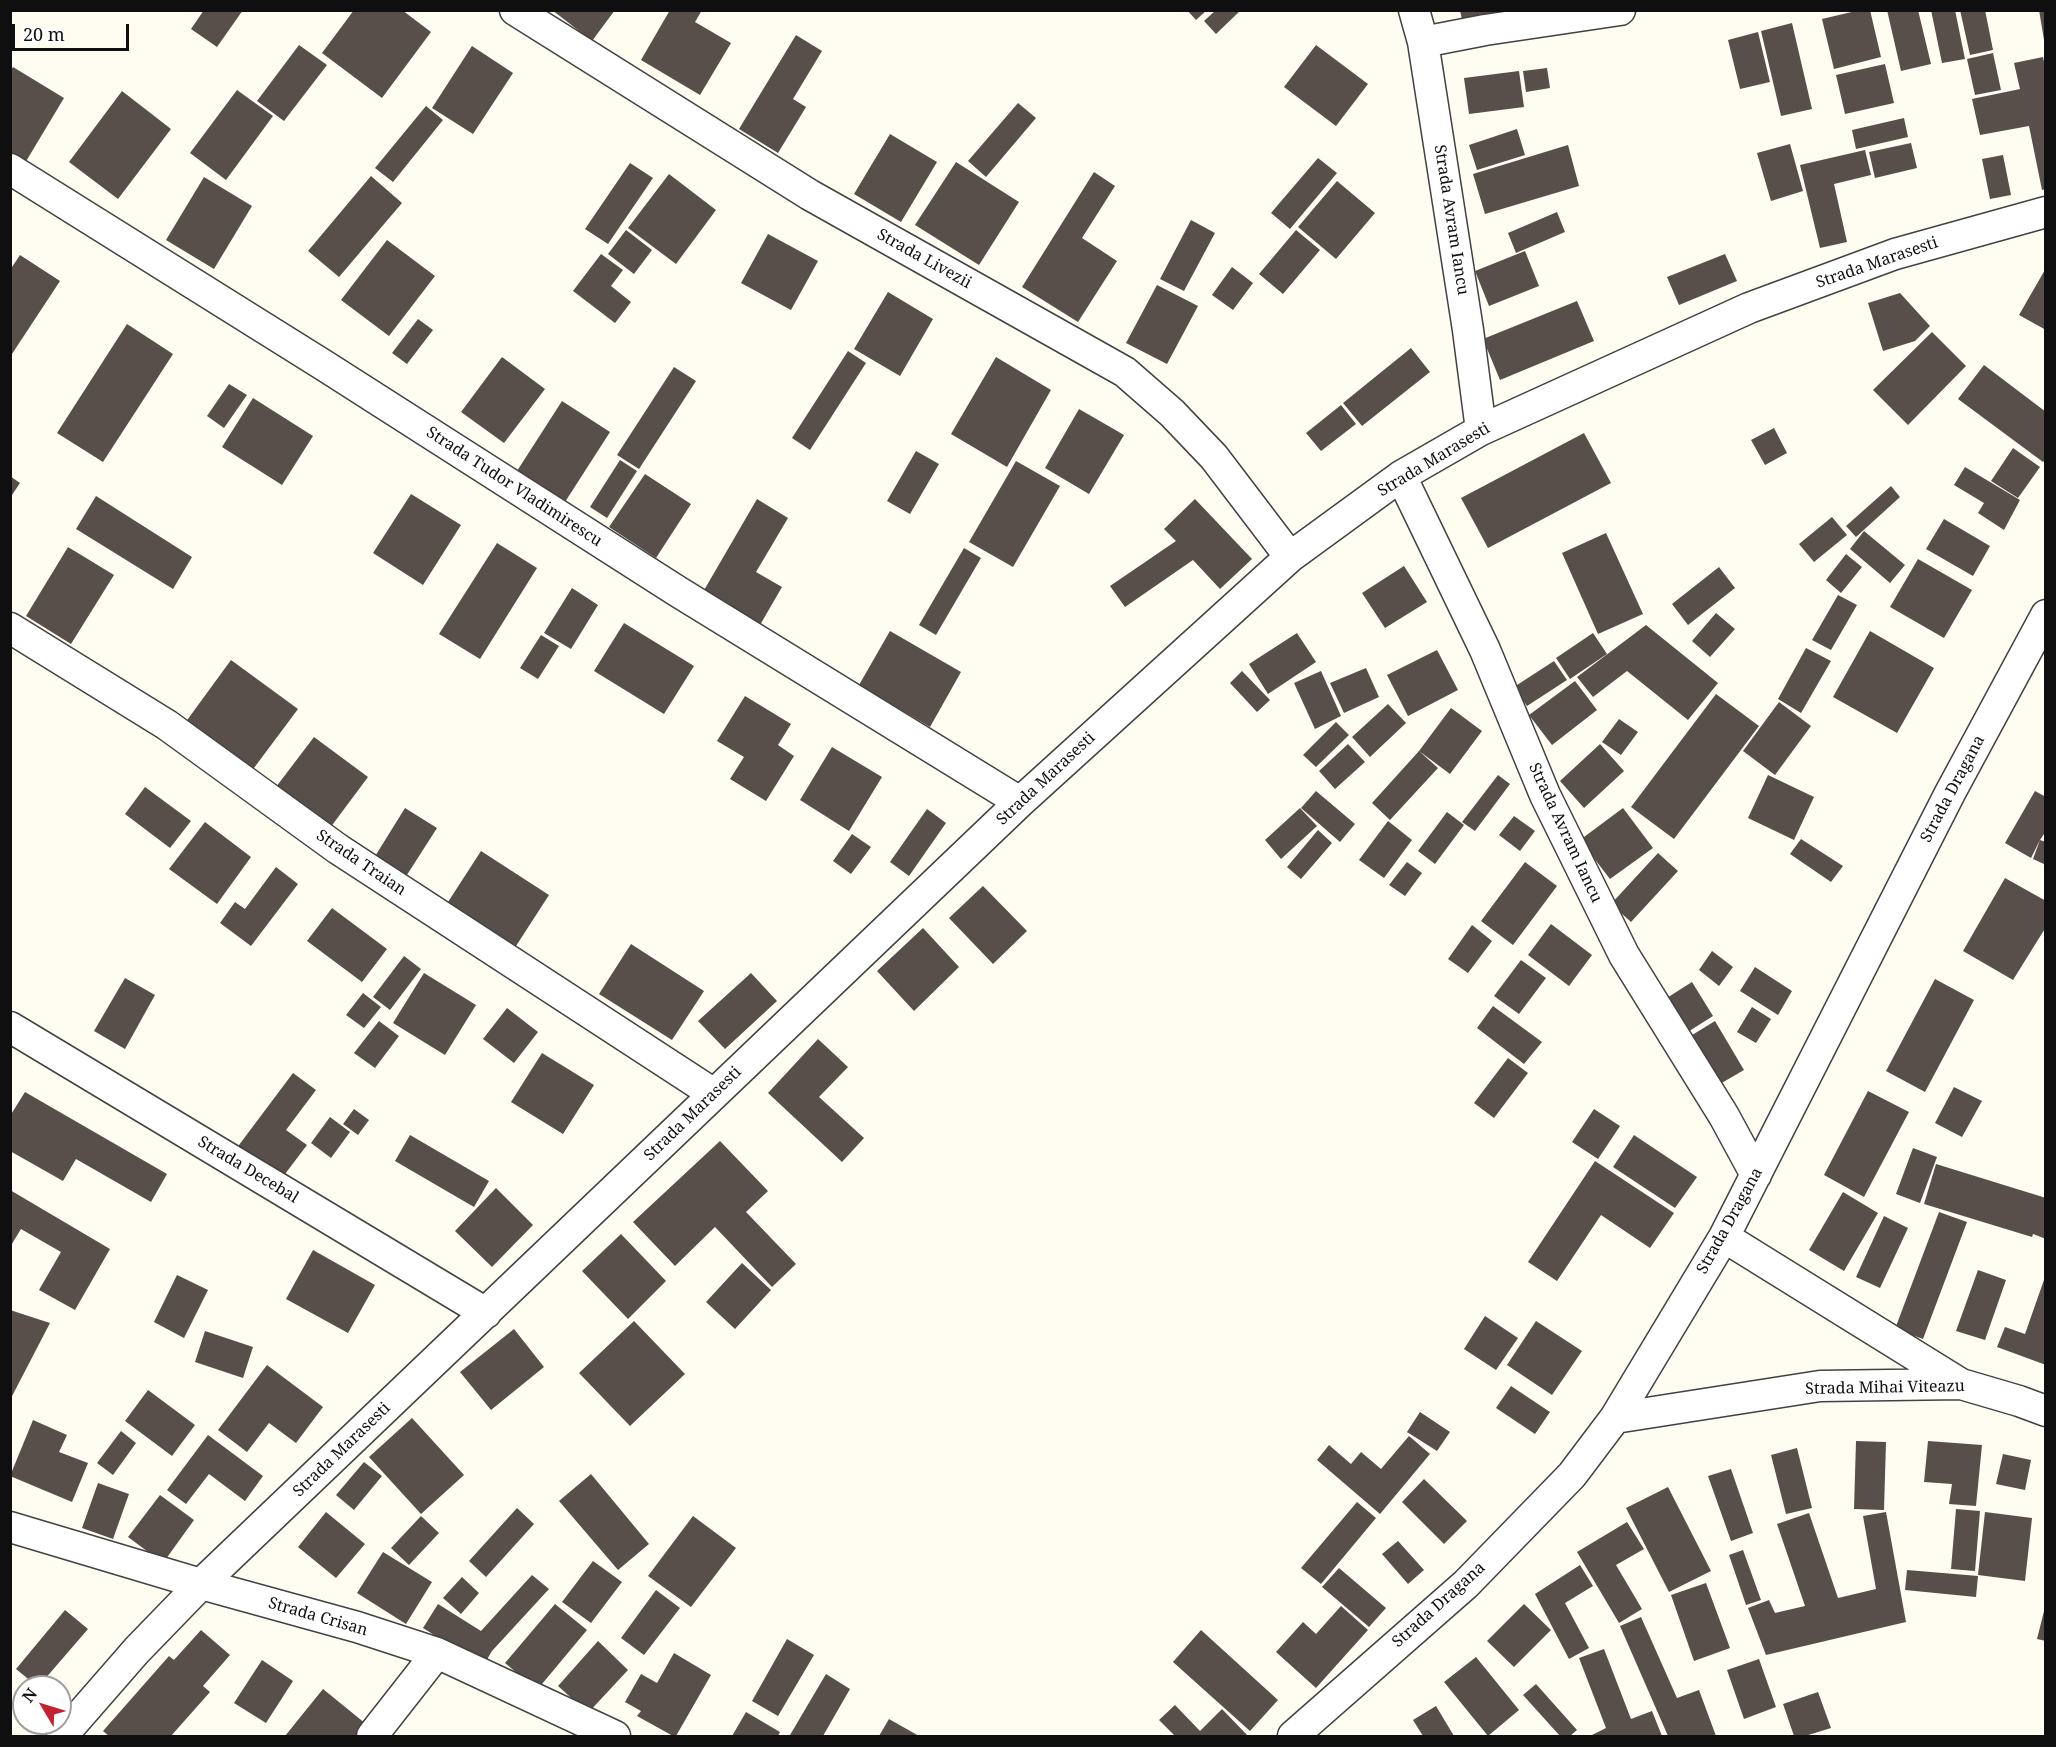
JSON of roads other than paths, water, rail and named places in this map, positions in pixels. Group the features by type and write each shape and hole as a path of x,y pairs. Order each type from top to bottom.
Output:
{"street":[{"name":"Strada Livezii","path":"515,10 810,195 1125,372 1172,413 1214,457 1290,557"},
{"name":"Strada Avram Iancu","path":"1414,10 1423,42 1468,330 1481,430"},
{"path":"1423,42 1485,30 1620,10"},
{"name":"Strada Tudor Vladimirescu","path":"10,169 325,366 677,591 1020,802"},
{"name":"Strada Marasesti","path":"62,1737 138,1650 201,1584 1020,802 1290,557 1401,476 1481,430 1749,308 1895,254 2046,212"},
{"name":"Strada Avram Iancu","path":"1401,476 1485,650 1545,795 1624,955 1724,1116 1756,1176"},
{"name":"Strada Dragana","path":"1293,1737 1466,1584 1572,1475 1615,1418 1724,1237 1950,793 2046,615"},
{"name":"Strada Traian","path":"10,628 166,725 338,849 714,1094"},
{"name":"Strada Decebal","path":"14,1038 486,1313"},
{"path":"1724,1237 1961,1384"},
{"name":"Strada Mihai Viteazu","path":"1615,1418 1820,1386 1961,1384 2046,1411"},
{"name":"Strada Crisan","path":"10,1527 201,1584 357,1627 437,1653 615,1737"},
{"path":"372,1737 437,1653"}]}
